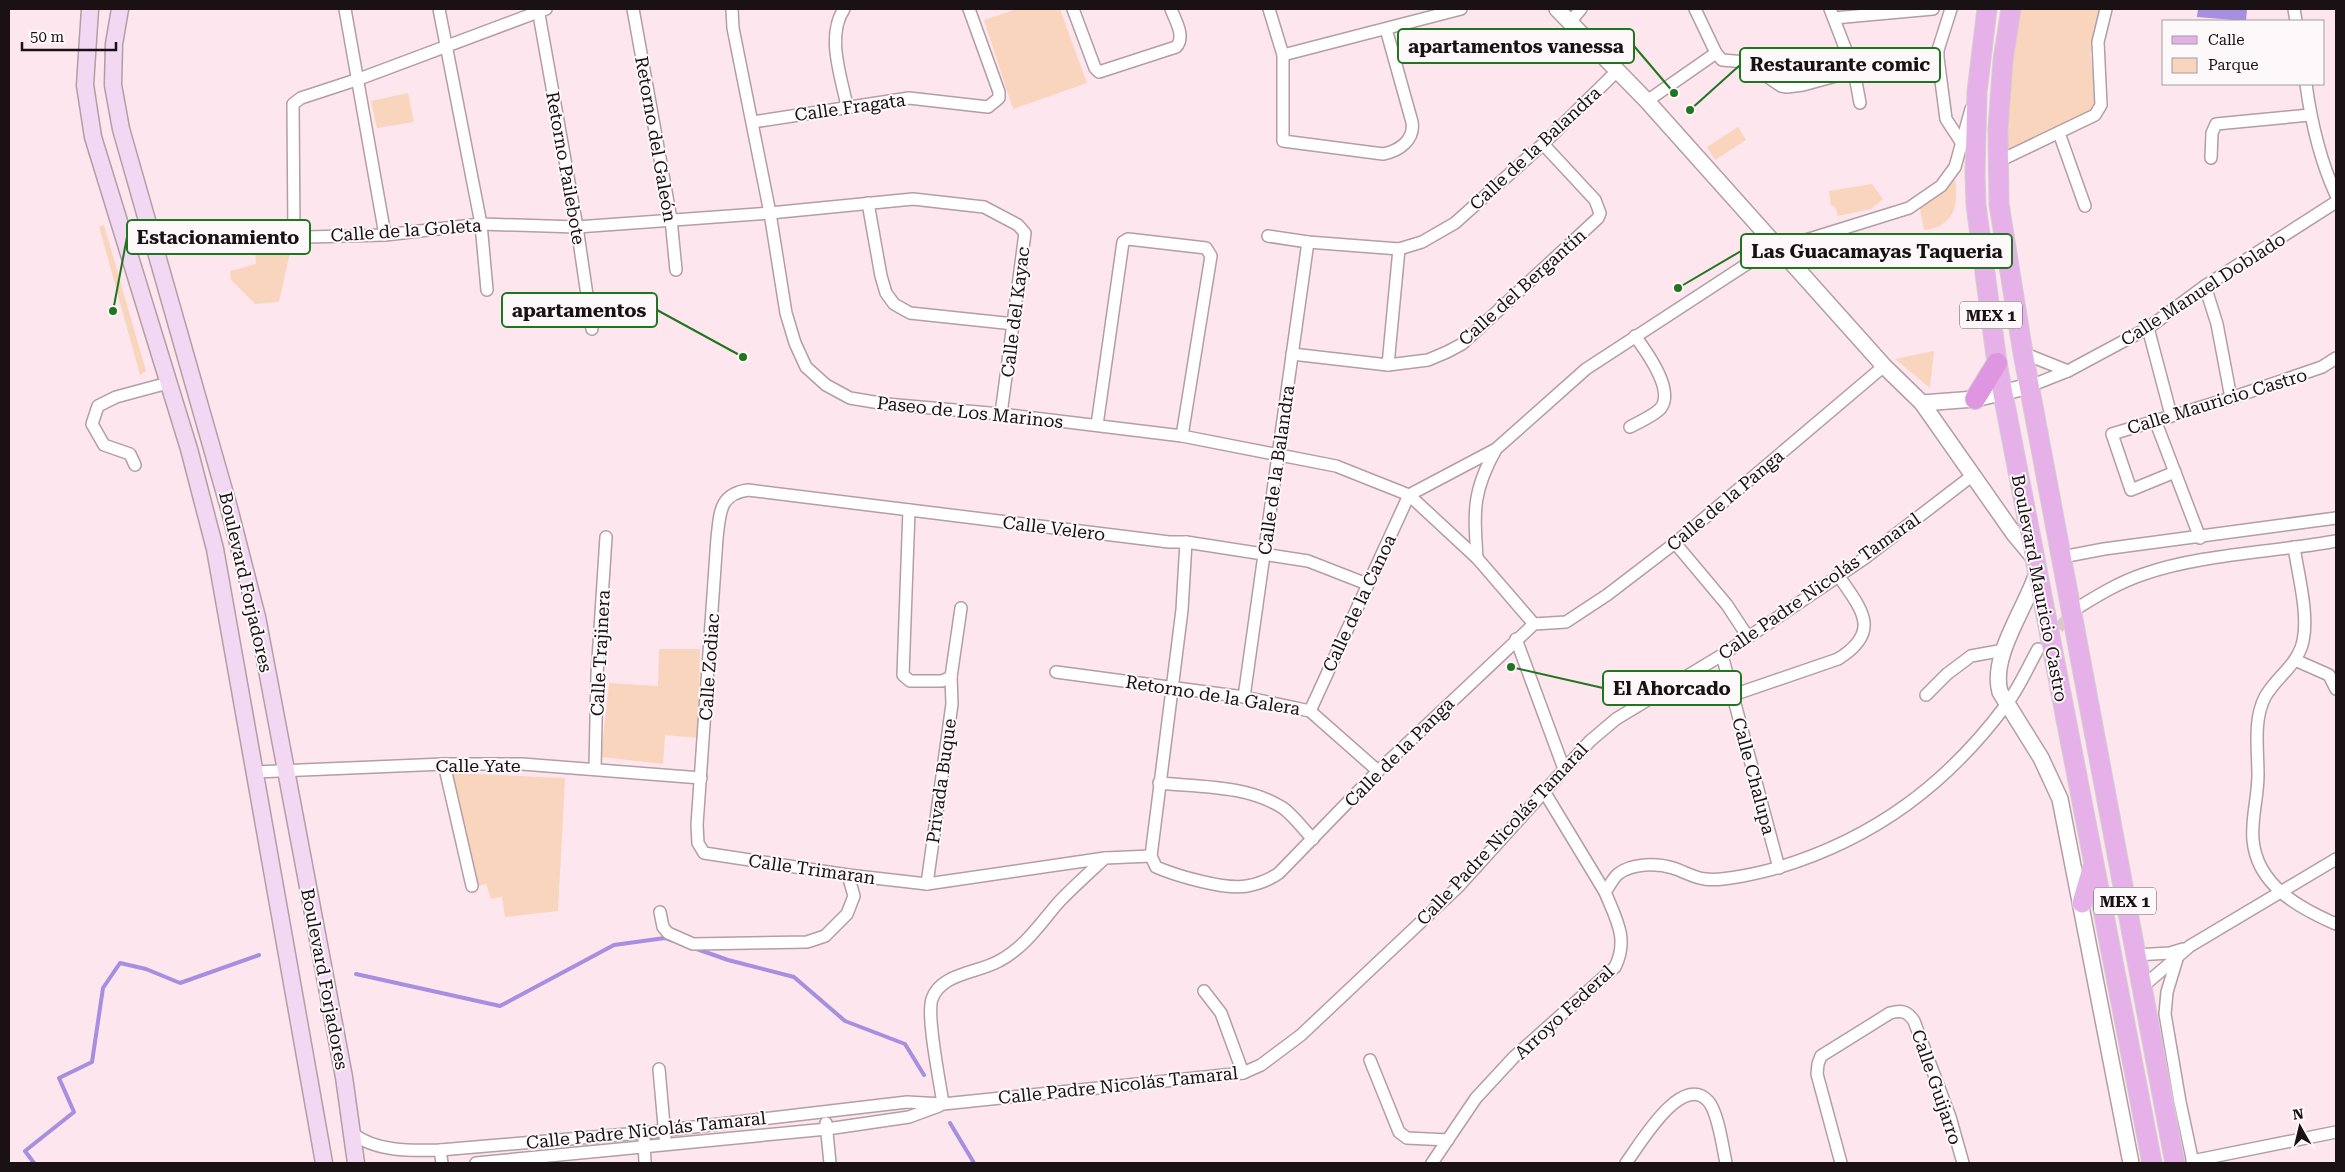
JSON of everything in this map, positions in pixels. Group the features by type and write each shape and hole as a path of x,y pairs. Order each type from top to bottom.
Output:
{"highway":[{"path":"1975,399 1997,363"}],"main road":[{"name":"Boulevard Forjadores","path":"90,9 85,85 92,137 189,449 215,549 324,1163"},
{"name":"Boulevard Forjadores","path":"120,9 114,44 113,85 121,129 243,561 257,617 356,1163"},
{"name":"Boulevard Mauricio Castro","path":"1987,9 1976,92 1976,205 1997,363 2152,1163"},
{"name":"Boulevard Mauricio Castro","path":"2011,9 2003,60 1997,162 1999,204 2022,353 2030,386 2141,988 2187,1162"},
{"path":"2082,903 2093,866"}],"street":[{"path":"345,9 359,79 385,235"},
{"path":"438,9 447,45 481,224 487,290"},
{"name":"Retorno del Galeón","path":"633,9 670,219 676,270"},
{"name":"Paseo de Los Marinos","path":"732,9 733,28 770,213 786,313 795,343 806,367 826,385 850,398 1182,436 1336,466 1408,495 1477,558 1534,624"},
{"path":"844,9 837,20 835,36 847,106"},
{"name":"Calle Fragata","path":"753,122 847,106 909,98 988,107 999,98 999,92 969,9"},
{"path":"1073,9 1095,68 1099,72 1176,47 1179,44 1181,35 1171,9"},
{"path":"1269,9 1283,55 1283,141 1383,154 1392,152 1406,142 1413,128 1386,28"},
{"path":"1283,55 1386,28 1435,12 1461,9"},
{"path":"1557,9 1647,101 1777,249 1884,366 1922,403 2035,565 2004,650 1997,683 2007,704 2041,758 2060,799 2082,903 2131,1163"},
{"path":"1570,22 1581,9"},
{"path":"1695,9 1716,53 1722,60 1746,62 1781,86 1803,85 1854,71"},
{"path":"1860,103 1854,71 1832,14 1933,9"},
{"path":"1951,9 1938,50 1938,58 1946,119 1961,142"},
{"path":"1997,162 2095,115 2101,105 2098,42 2106,9"},
{"name":"Calle de la Goleta","path":"541,10 359,79 301,98 293,104 294,235 307,237 385,235 481,224 577,227 770,213"},
{"name":"Retorno Pailebote","path":"541,10 592,328"},
{"path":"1647,101 1716,53"},
{"name":"Calle de la Balandra","path":"1268,236 1308,242 1399,248 1422,242 1455,223 1543,144 1618,70"},
{"path":"2306,85 2310,115 2336,195"},
{"path":"1408,495 1496,449 1586,369 1747,264 1777,249 1909,208 1924,200 1941,186 1955,167 1976,92"},
{"path":"2211,158 2212,134 2216,124 2310,115"},
{"path":"2059,132 2085,206"},
{"name":"Calle del Bergantín","path":"1292,354 1388,365 1428,360 1462,344 1598,218 1600,213 1595,200 1543,144"},
{"name":"Calle del Kayac","path":"770,213 913,199 984,206 1023,229 1025,233 1001,414"},
{"name":"Calle Manuel Doblado","path":"2030,386 2068,371 2148,328 2205,286 2336,202"},
{"path":"868,203 881,276 886,293 894,304 910,313 1014,324"},
{"path":"1097,425 1123,242 1128,239 1206,248 1211,256 1182,436"},
{"name":"Calle de la Balandra","path":"1244,697 1308,242"},
{"path":"1388,365 1399,248"},
{"path":"2205,286 2217,324 2231,398"},
{"path":"2148,328 2171,415"},
{"path":"1630,427 1660,409 1664,399 1662,380 1635,336"},
{"path":"2022,353 2068,371"},
{"name":"Calle Mauricio Castro","path":"2175,472 2131,490 2112,434 2231,398 2322,367 2336,358"},
{"name":"Calle de la Panga","path":"1151,856 1156,867 1170,873 1200,881 1245,887 1264,882 1279,873 1378,771 1516,639 1534,624 1566,622 1583,612 1675,543 1884,366"},
{"path":"135,466 130,454 104,445 92,424 98,406 116,396 168,383"},
{"path":"1922,403 1975,399 2030,386"},
{"path":"2155,420 2200,538"},
{"path":"1477,558 1475,522 1478,487 1496,449"},
{"name":"Calle Padre Nicolás Tamaral","path":"352,1133 361,1140 392,1148 440,1150 643,1133 907,1102 943,1104 1243,1073 1281,1052 1301,1035 1458,887 1590,741 1616,719 1722,655 1838,576 1973,475"},
{"name":"Calle Velero","path":"736,492 748,490 1264,553 1308,561 1368,584"},
{"name":"Calle Zodiac","path":"700,848 697,824 716,538 720,511 724,501 736,492"},
{"name":"Calle de la Canoa","path":"1310,711 1408,495"},
{"path":"909,510 903,674 910,681 918,682 942,681 950,678"},
{"path":"2062,557 2336,518"},
{"name":"Calle Trajinera","path":"595,768 597,675 606,537"},
{"path":"2079,606 2119,583 2146,573 2199,561 2336,541"},
{"path":"1151,856 1182,610 1186,542"},
{"path":"1675,543 1727,605 1748,637"},
{"path":"2294,547 2304,615 2304,640 2295,660 2265,696 2257,718 2258,780 2253,838 2255,852 2278,892 2315,915 2336,924"},
{"path":"1733,695 1838,659 1850,652 1865,631 1866,625 1862,611 1838,576"},
{"name":"Privada Buque","path":"927,884 952,704 950,678 961,608"},
{"path":"1516,639 1564,769"},
{"path":"1605,892 1618,873 1647,864 1672,868 1705,880 1779,868 1829,849 1886,820 1914,801 1940,779 1966,752 2007,704 2038,649"},
{"path":"1926,695 1947,674 1971,656 2004,650"},
{"name":"Calle Chalupa","path":"1722,655 1779,868"},
{"path":"2295,660 2328,675 2336,688"},
{"name":"Retorno de la Galera","path":"1056,672 1244,697 1310,711 1378,771"},
{"path":"444,764 472,886"},
{"name":"Calle Yate","path":"255,772 444,764 522,764 595,768 701,778"},
{"path":"1159,783 1246,792 1270,801 1285,810 1313,839"},
{"name":"Arroyo Federal","path":"1432,1163 1476,1098 1514,1057 1615,967 1623,947 1619,927 1605,892 1545,793"},
{"name":"Calle Trimaran","path":"700,848 710,854 848,875 927,884 1104,858 1151,856"},
{"path":"943,1104 930,1010 937,988 945,981 979,970 1016,951 1031,937 1058,904 1104,858"},
{"path":"2141,988 2190,946 2336,859"},
{"path":"660,912 663,927 668,933 694,944 807,942 825,936 847,914 854,902 848,875"},
{"path":"2135,955 2170,953 2190,946"},
{"path":"2172,1103 2165,1014 2167,992 2178,956"},
{"path":"1204,991 1221,1013 1243,1073"},
{"name":"Calle Guijarro","path":"1840,1163 1817,1074 1818,1064 1822,1056 1890,1013 1901,1010 1908,1013 1914,1021 1950,1117 1963,1163"},
{"path":"1370,1060 1399,1132 1407,1138 1448,1140"},
{"path":"659,1069 666,1144"},
{"path":"1626,1163 1665,1109 1680,1098 1697,1095 1708,1100 1713,1111 1726,1163"},
{"name":"Calle Padre Nicolás Tamaral","path":"476,1163 541,1160 644,1146 827,1129 909,1117 943,1104"},
{"path":"824,1112 830,1163"},
{"path":"2187,1162 2336,1132"},
{"path":"643,1133 646,1163"},
{"path":"538,1141 541,1160"},
{"path":"440,1150 442,1163"}],"green space":[{"path":"1017,9 1060,9 1087,83 1013,109 984,20"},
{"path":"2021,9 2101,9 2090,53 2098,103 2093,113 2004,153 2009,59"},
{"path":"408,93 414,122 377,128 371,101"},
{"path":"1738,127 1746,140 1715,160 1707,147"},
{"path":"1954,177 1956,196 1953,212 1943,224 1924,230 1919,204"},
{"path":"1872,184 1883,199 1871,209 1838,216 1835,207 1831,205 1829,191"},
{"path":"104,225 146,371 140,375 99,226"},
{"path":"255,248 279,252 278,249 291,248 279,302 255,304 231,280 230,271 256,264"},
{"path":"1934,351 1930,388 1895,359"},
{"path":"659,649 700,649 698,738 665,735 663,764 601,757 609,683 658,686"},
{"path":"453,773 565,778 558,911 505,917 502,897 491,899 486,884 475,887"}],"shaded area":[{"path":"2198,9 2247,9 2246,20 2197,17"}],"waterway":[{"path":"356,974 500,1006 614,945 665,938 673,941"},
{"path":"694,948 728,960 794,977 845,1021 905,1044 924,1075"},
{"path":"34,1163 25,1151 74,1112 59,1078 92,1062 103,988 120,963 146,969 180,983 259,955"},
{"path":"950,1123 974,1163"}],"tunnel":[{"path":"2047,640 2074,611"}],"place":[{"name":"apartamentos vanessa","path":"1674,93"},
{"name":"Restaurante comic","path":"1690,110"},
{"name":"Las Guacamayas Taqueria","path":"1678,288"},
{"name":"Estacionamiento","path":"113,311"},
{"name":"apartamentos","path":"743,357"},
{"name":"El Ahorcado","path":"1511,667"}]}
